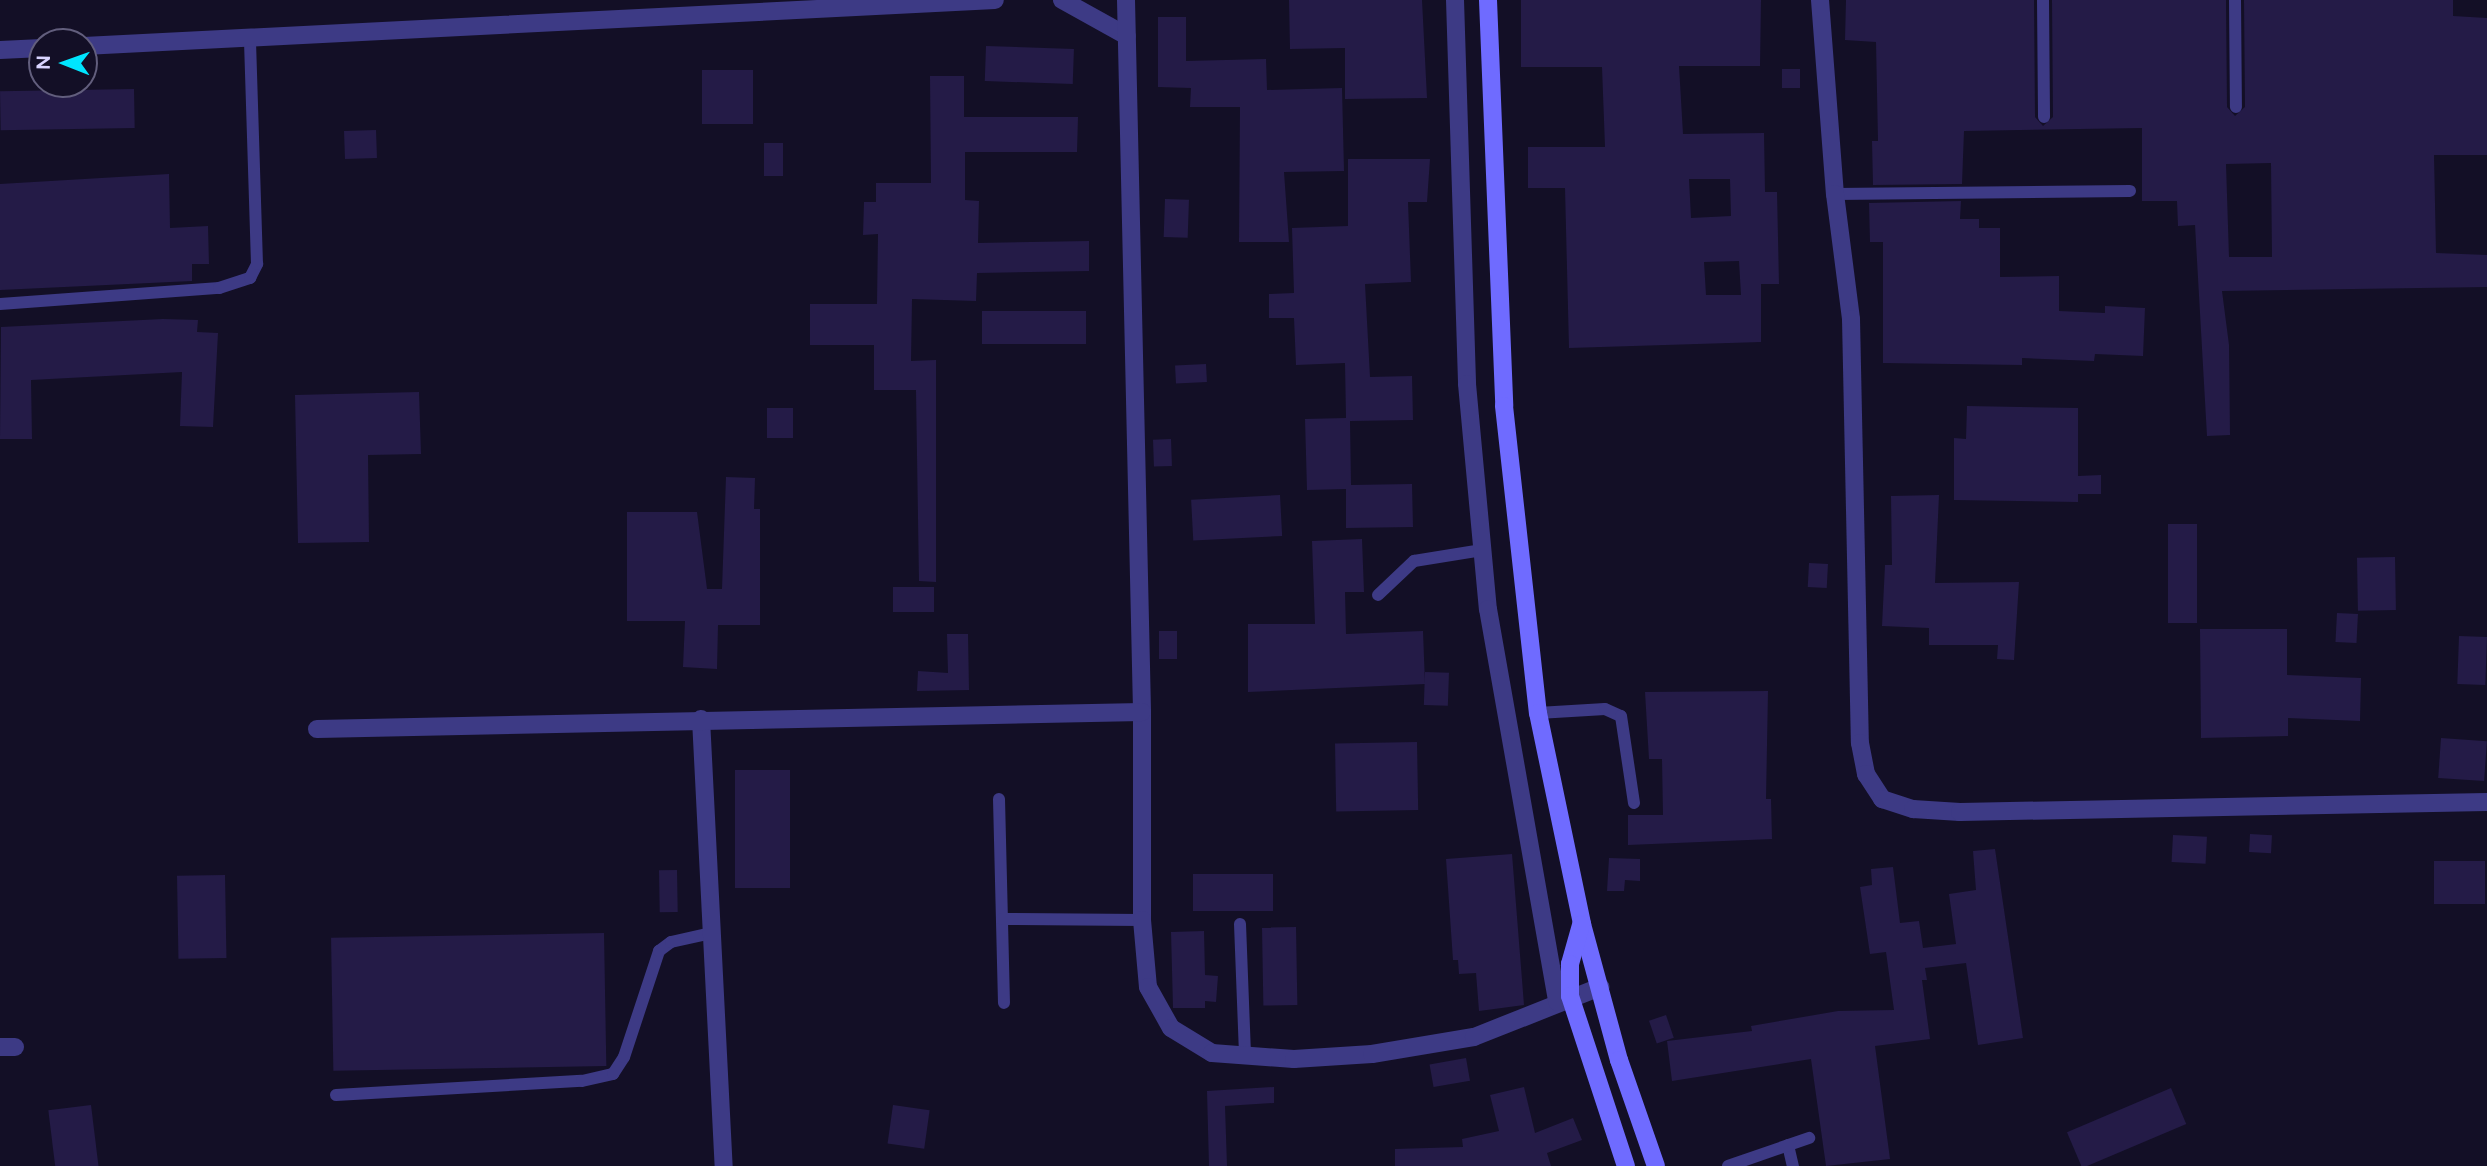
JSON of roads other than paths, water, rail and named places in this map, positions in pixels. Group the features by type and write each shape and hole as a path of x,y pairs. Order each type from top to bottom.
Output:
{"main road":[{"path":"1488,0 1504,405 1538,713 1582,924 1619,1060 1656,1166"},
{"path":"1582,924 1570,964 1564,999 1626,1166"}],"street":[{"path":"98,45 250,38 671,7 995,0"},
{"path":"1062,0 1127,36"},
{"path":"1126,0 1142,712 1142,920 1148,987 1171,1028 1212,1053 1294,1059 1372,1054 1461,1039 1600,987"},
{"path":"1455,0 1467,384 1482,550 1494,647 1564,999"},
{"path":"1820,0 1835,194 1851,319 1860,743 1866,774 1882,799 1913,809 1960,812 2487,802"},
{"path":"0,50 28,49"},
{"path":"317,729 1142,712"},
{"path":"701,719 723,1166"}],"lane":[{"path":"2043,0 2044,117"},
{"path":"2235,0 2236,107"},
{"path":"0,304 219,288 250,278 257,264 250,38"},
{"path":"1835,194 2130,191"},
{"path":"1378,595 1414,561 1482,550"},
{"path":"1538,713 1605,709 1621,716 1634,803"},
{"path":"999,799 1004,1003"},
{"path":"1002,919 1142,920"},
{"path":"1240,924 1245,1055"},
{"path":"336,1095 582,1081 613,1074 624,1057 659,951 671,942 712,933"},
{"path":"1728,1166 1809,1138"},
{"path":"1788,1145 1793,1166"}]}
